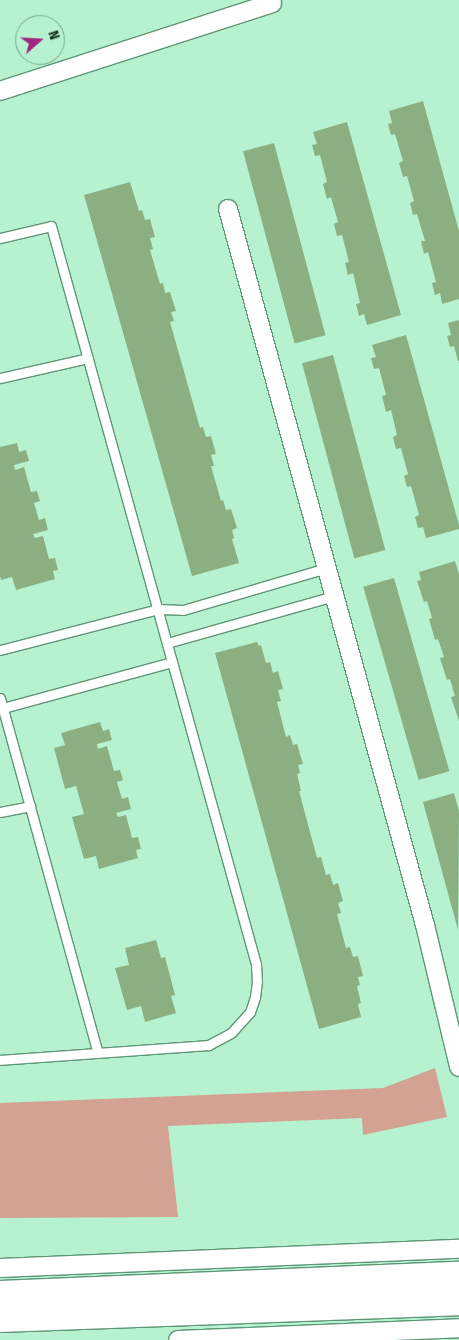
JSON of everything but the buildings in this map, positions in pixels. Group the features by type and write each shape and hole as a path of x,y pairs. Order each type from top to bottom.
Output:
{"highway":[{"path":"0,1296 459,1276"},
{"path":"0,1318 459,1300"}],"street":[{"path":"0,91 272,3"},
{"path":"228,209 425,925 459,1067"},
{"path":"0,1268 459,1249"},
{"path":"274,1308 282,1338"},
{"path":"178,1340 282,1338 459,1328"}],"lane":[{"path":"0,238 51,226 256,964 255,998 250,1012 230,1033 213,1044 0,1060"},
{"path":"0,378 88,358"},
{"path":"0,650 158,609 183,610 327,568"},
{"path":"167,643 334,596"},
{"path":"3,708 172,662"},
{"path":"0,698 98,1053"},
{"path":"0,812 30,806"}],"shaded area":[{"path":"435,1068 447,1117 363,1135 362,1118 168,1126 178,1217 0,1218 0,1103 383,1088"}]}
